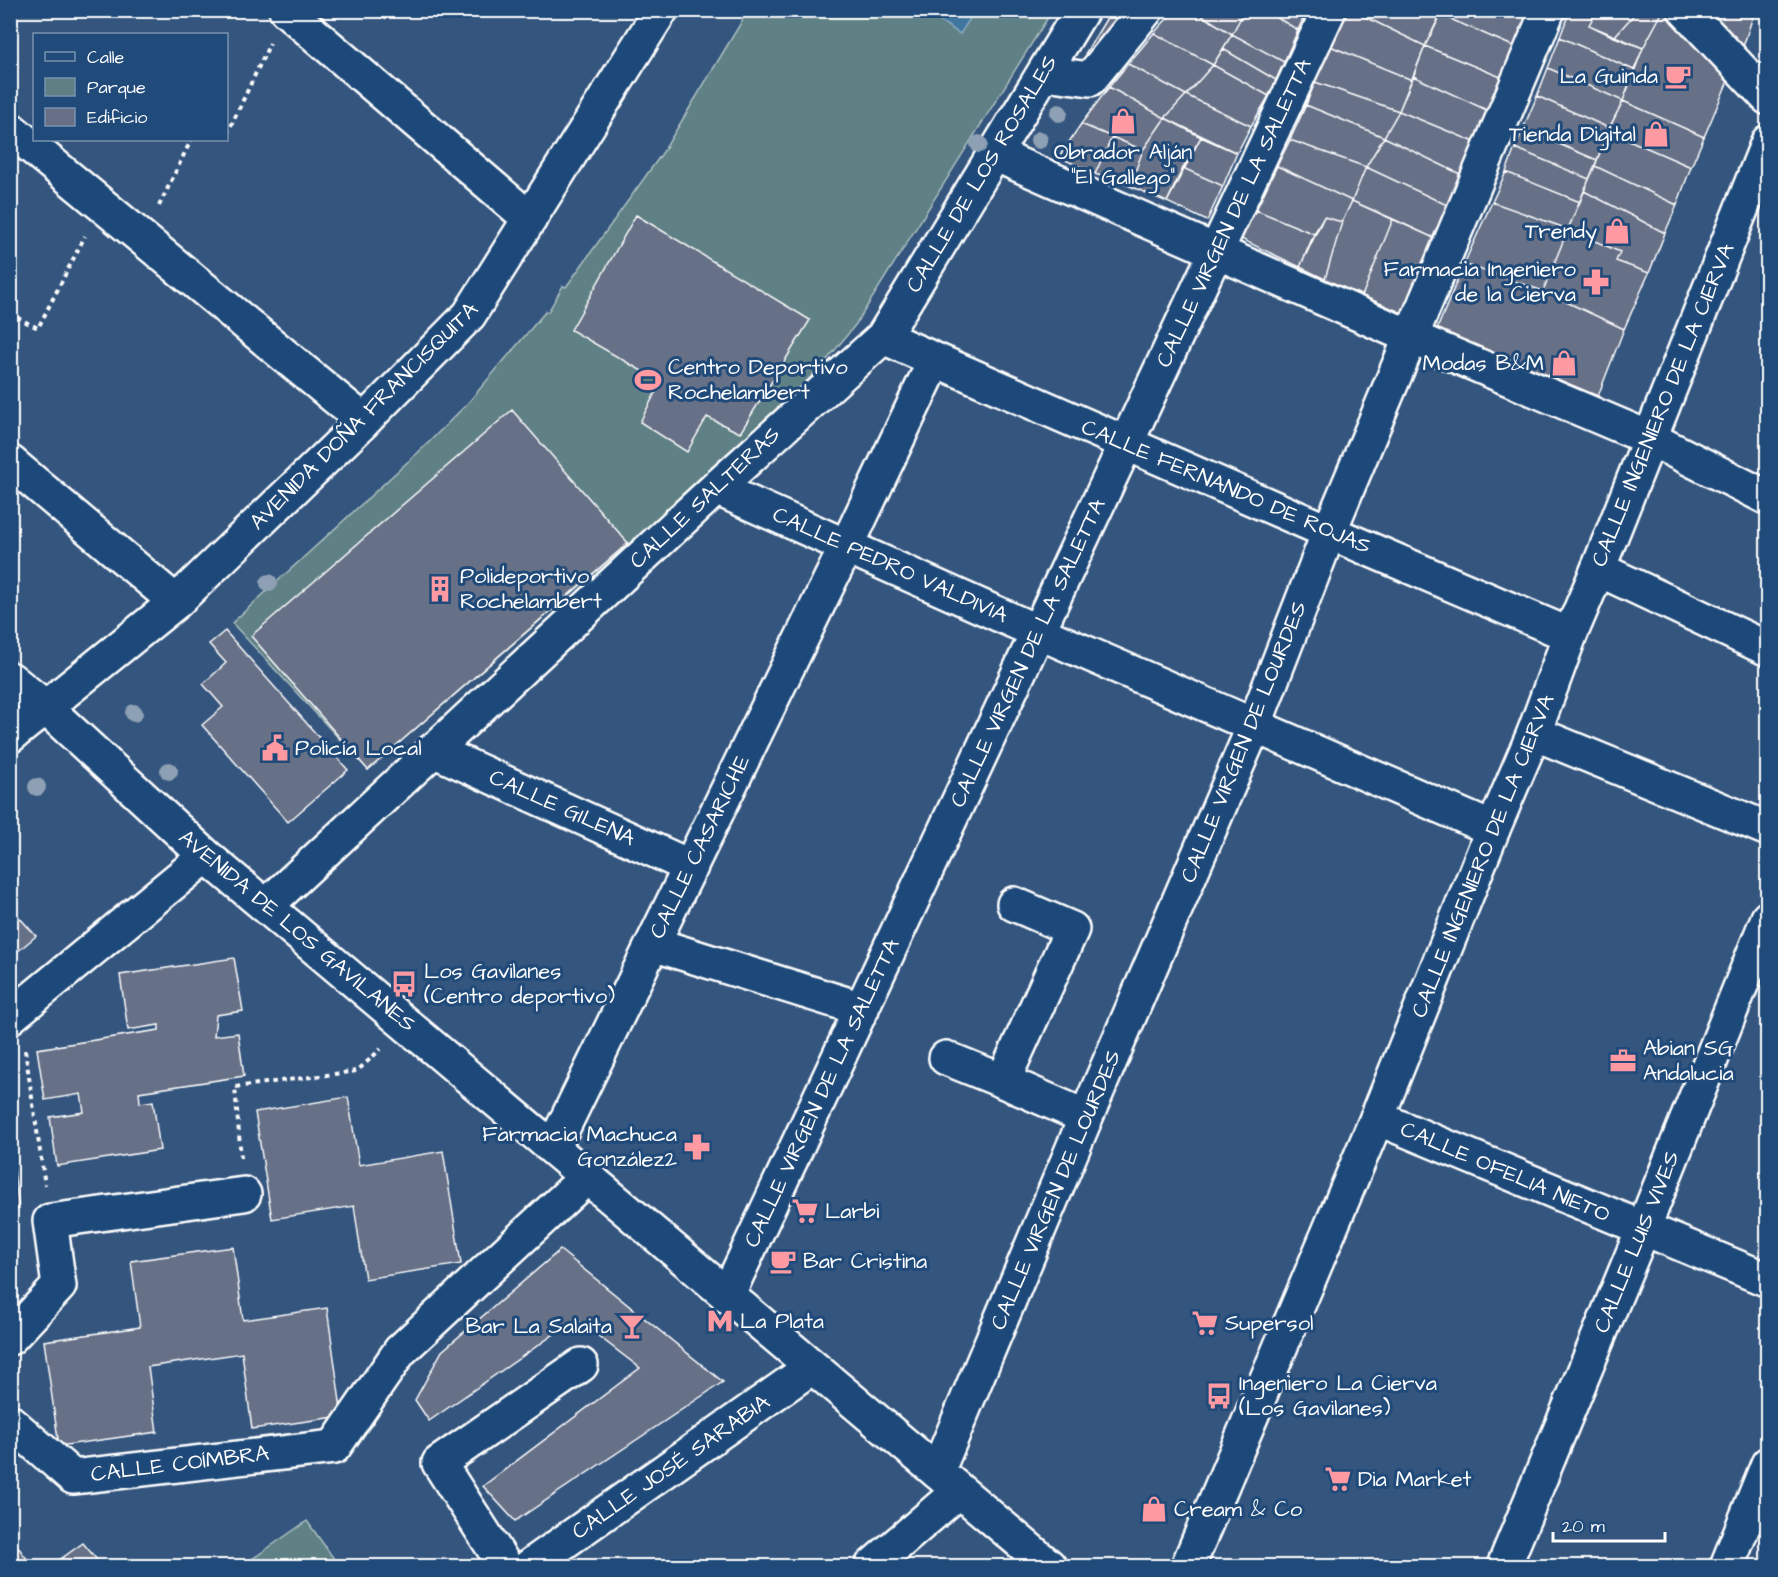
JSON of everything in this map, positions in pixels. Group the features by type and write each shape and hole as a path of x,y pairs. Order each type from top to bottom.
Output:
{"street":[{"path":"286,10 530,219"},
{"name":"AVENIDA DOÑA FRANCISQUITA","path":"10,736 176,602 364,421 469,315 661,10"},
{"name":"CALLE DE LOS ROSALES","path":"883,337 1082,10"},
{"path":"1044,73 1090,79 1146,10"},
{"name":"CALLE VIRGEN DE LA SALETTA","path":"727,1296 1329,10"},
{"name":"CALLE VIRGEN DE LOURDES","path":"948,1482 1086,1117 1254,726 1329,532 1548,10"},
{"path":"1685,10 1767,98"},
{"path":"10,129 364,421"},
{"name":"CALLE INGENIERO DE LA CIERVA","path":"1188,1566 1377,1118 1534,733 1570,635 1767,141"},
{"path":"994,154 1411,337 1649,438 1767,498"},
{"name":"CALLE FERNANDO DE ROJAS","path":"883,337 1570,635"},
{"name":"CALLE SALTERAS","path":"266,906 716,488 883,337"},
{"name":"CALLE CASARICHE","path":"553,1149 847,546 935,360"},
{"path":"10,462 176,602"},
{"name":"CALLE PEDRO VALDIVIA","path":"716,488 1038,632 1493,829"},
{"path":"1598,569 1767,649"},
{"name":"AVENIDA DE LOS GAVILANES","path":"10,679 45,707 206,856 1049,1566"},
{"path":"1534,733 1767,829"},
{"name":"CALLE GILENA","path":"433,750 691,867"},
{"path":"15,1013 206,856"},
{"path":"1003,1081 1072,929 1014,904"},
{"name":"CALLE LUIS VIVES","path":"1504,1566 1643,1229 1767,918"},
{"path":"653,944 862,1009"},
{"path":"946,1058 1086,1117"},
{"name":"CALLE OFELIA NIETO","path":"1377,1118 1767,1280"},
{"name":"CALLE COÍMBRA","path":"10,1422 73,1477 334,1446 400,1351 586,1178"},
{"path":"10,1338 59,1286 50,1221 244,1194"},
{"path":"506,1566 440,1463 581,1365"},
{"name":"CALLE JOSÉ SARABIA","path":"530,1566 812,1367"},
{"path":"1727,1566 1767,1464"},
{"path":"872,1566 948,1482"}],"path":[{"path":"228,132 271,41"},
{"path":"143,239 191,141"},
{"path":"10,318 12,315 38,328 101,204"},
{"path":"15,1013 50,1221"},
{"path":"244,1194 235,1087 357,1071 407,1025"}],"green space":[{"name":"Centro Deportivo Rochelambert","path":"748,11 1052,11 856,324 831,355 748,445 629,548 626,546 368,770 232,623 425,446 467,404 546,311 548,312 563,286 566,287 663,152"},
{"path":"307,1521 339,1566 242,1566"}],"water":[{"path":"924,11 975,11 960,34"}],"building":[{"path":"1175,10 1193,10 1232,34 1213,65 1154,33"},
{"path":"1193,10 1245,10 1232,34"},
{"path":"1245,10 1264,10 1298,30 1284,62 1232,34"},
{"path":"1264,10 1307,10 1298,30"},
{"path":"1345,10 1351,10 1425,46 1412,80 1330,46"},
{"path":"1351,10 1442,10 1442,11 1425,46"},
{"path":"1516,10 1536,19 1522,50 1441,15 1442,11"},
{"path":"1570,10 1596,12 1589,25 1643,48 1634,70 1560,37"},
{"path":"1597,10 1638,10 1614,37 1589,25"},
{"path":"1638,10 1663,11 1643,48 1614,37"},
{"path":"1707,10 1755,10 1742,50"},
{"path":"1111,11 1126,21 1096,61 1085,54"},
{"name":"La Guinda","path":"1663,11 1728,81 1704,137 1623,101 1643,48"},
{"path":"1441,15 1522,50 1508,80 1425,46"},
{"path":"1154,33 1213,65 1186,95 1128,64"},
{"path":"1232,34 1284,62 1276,80 1223,49"},
{"path":"1560,37 1634,70 1623,101 1548,68"},
{"path":"1330,46 1412,80 1399,111 1315,82"},
{"path":"1425,46 1508,80 1493,113 1413,76"},
{"path":"1223,49 1276,80 1269,96 1213,65"},
{"path":"1128,64 1186,95 1165,118 1109,87"},
{"path":"1213,65 1269,96 1251,126 1186,95"},
{"path":"1548,68 1623,101 1609,128 1537,96"},
{"path":"1413,76 1493,113 1477,143 1399,111"},
{"path":"1315,82 1399,111 1384,137 1306,105"},
{"name":"Obrador Alján \"El Gallego\"","path":"1109,87 1165,118 1143,150 1081,124"},
{"path":"1186,95 1251,126 1237,153 1165,118"},
{"path":"1537,96 1609,128 1597,160 1523,129"},
{"name":"Tienda Digital","path":"1623,101 1704,137 1691,167 1608,131"},
{"path":"1306,105 1384,137 1366,167 1290,140"},
{"path":"1399,111 1477,143 1462,175 1384,137"},
{"path":"1165,118 1201,137 1167,202 1130,186 1143,150"},
{"path":"1081,124 1112,137 1095,174 1059,157"},
{"path":"1523,129 1597,160 1589,179 1515,148"},
{"path":"1608,131 1691,167 1677,205 1595,166"},
{"path":"1112,137 1143,150 1130,186 1095,174"},
{"path":"1201,137 1237,153 1223,186 1183,168"},
{"path":"1384,137 1462,175 1449,206 1366,167"},
{"path":"1290,140 1366,167 1352,201 1277,166"},
{"path":"1515,148 1589,179 1580,202 1506,172"},
{"path":"1277,166 1352,201 1342,222 1324,217 1314,234 1256,210"},
{"path":"1595,166 1677,205 1665,233 1584,191"},
{"path":"1366,167 1449,206 1434,238 1352,201"},
{"path":"1183,168 1223,186 1207,221 1167,202"},
{"path":"1506,172 1580,202 1568,229 1492,202"},
{"name":"Trendy","path":"1584,191 1665,233 1649,273 1616,261 1620,252 1568,229"},
{"path":"1352,201 1393,219 1362,296 1325,279 1342,222"},
{"path":"1492,202 1568,229 1543,291 1464,264"},
{"path":"1256,210 1314,234 1300,267 1239,238"},
{"path":"636,215 810,320 740,433 707,417 687,452 640,422 661,382 571,330"},
{"path":"1324,217 1342,222 1325,279 1300,267"},
{"path":"1393,219 1434,238 1405,314 1362,296"},
{"name":"Farmacia Ingeniero de la Cierva","path":"1568,229 1620,252 1616,261 1649,273 1624,329 1543,291"},
{"name":"Modas B&M","path":"1464,264 1543,291 1624,329 1598,396 1437,329"},
{"name":"Polideportivo Rochelambert","path":"512,410 628,543 368,770 251,636"},
{"name":"Policía Local","path":"225,631 348,770 288,822 202,725 223,707 203,684 226,663 209,644"},
{"path":"10,907 36,936 10,958"},
{"path":"234,958 243,1011 216,1015 214,1036 238,1033 244,1076 139,1092 140,1103 153,1101 160,1150 57,1166 50,1117 84,1112 81,1094 45,1100 37,1049 159,1030 159,1025 128,1030 120,975"},
{"path":"348,1097 359,1165 443,1151 461,1264 365,1279 354,1206 272,1219 255,1112"},
{"path":"10,1149 19,1209 10,1210"},
{"path":"10,1228 16,1264 10,1265"},
{"path":"233,1247 243,1320 327,1308 342,1416 252,1429 242,1353 148,1367 157,1432 59,1446 44,1341 140,1327 131,1261"},
{"path":"560,1250 723,1382 515,1521 483,1486 640,1368 576,1319 429,1421 415,1400 442,1351"},
{"path":"10,1536 32,1566 10,1566"},
{"path":"83,1543 102,1566 51,1566"}],"place":[{"name":"La Guinda","path":"1678,76"},
{"name":"Obrador Alján \"El Gallego\"","path":"1123,121"},
{"name":"Tienda Digital","path":"1656,134"},
{"name":"Trendy","path":"1617,231"},
{"name":"Farmacia Ingeniero de la Cierva","path":"1596,282"},
{"name":"Modas B&M","path":"1564,363"},
{"name":"Centro Deportivo Rochelambert","path":"648,380"},
{"name":"Polideportivo Rochelambert","path":"440,589"},
{"name":"Policía Local","path":"275,748"},
{"name":"Los Gavilanes (Centro deportivo)","path":"404,984"},
{"name":"Abian SG Andalucia","path":"1623,1061"},
{"name":"Farmacia Machuca González2","path":"697,1147"},
{"name":"Larbi","path":"805,1211"},
{"name":"Bar Cristina","path":"783,1261"},
{"name":"La Plata","path":"720,1321"},
{"name":"Supersol","path":"1205,1323"},
{"name":"Bar La Salaita","path":"632,1326"},
{"name":"Ingeniero La Cierva (Los Gavilanes)","path":"1219,1396"},
{"name":"Dia Market","path":"1338,1479"},
{"name":"Cream & Co","path":"1154,1509"}]}
